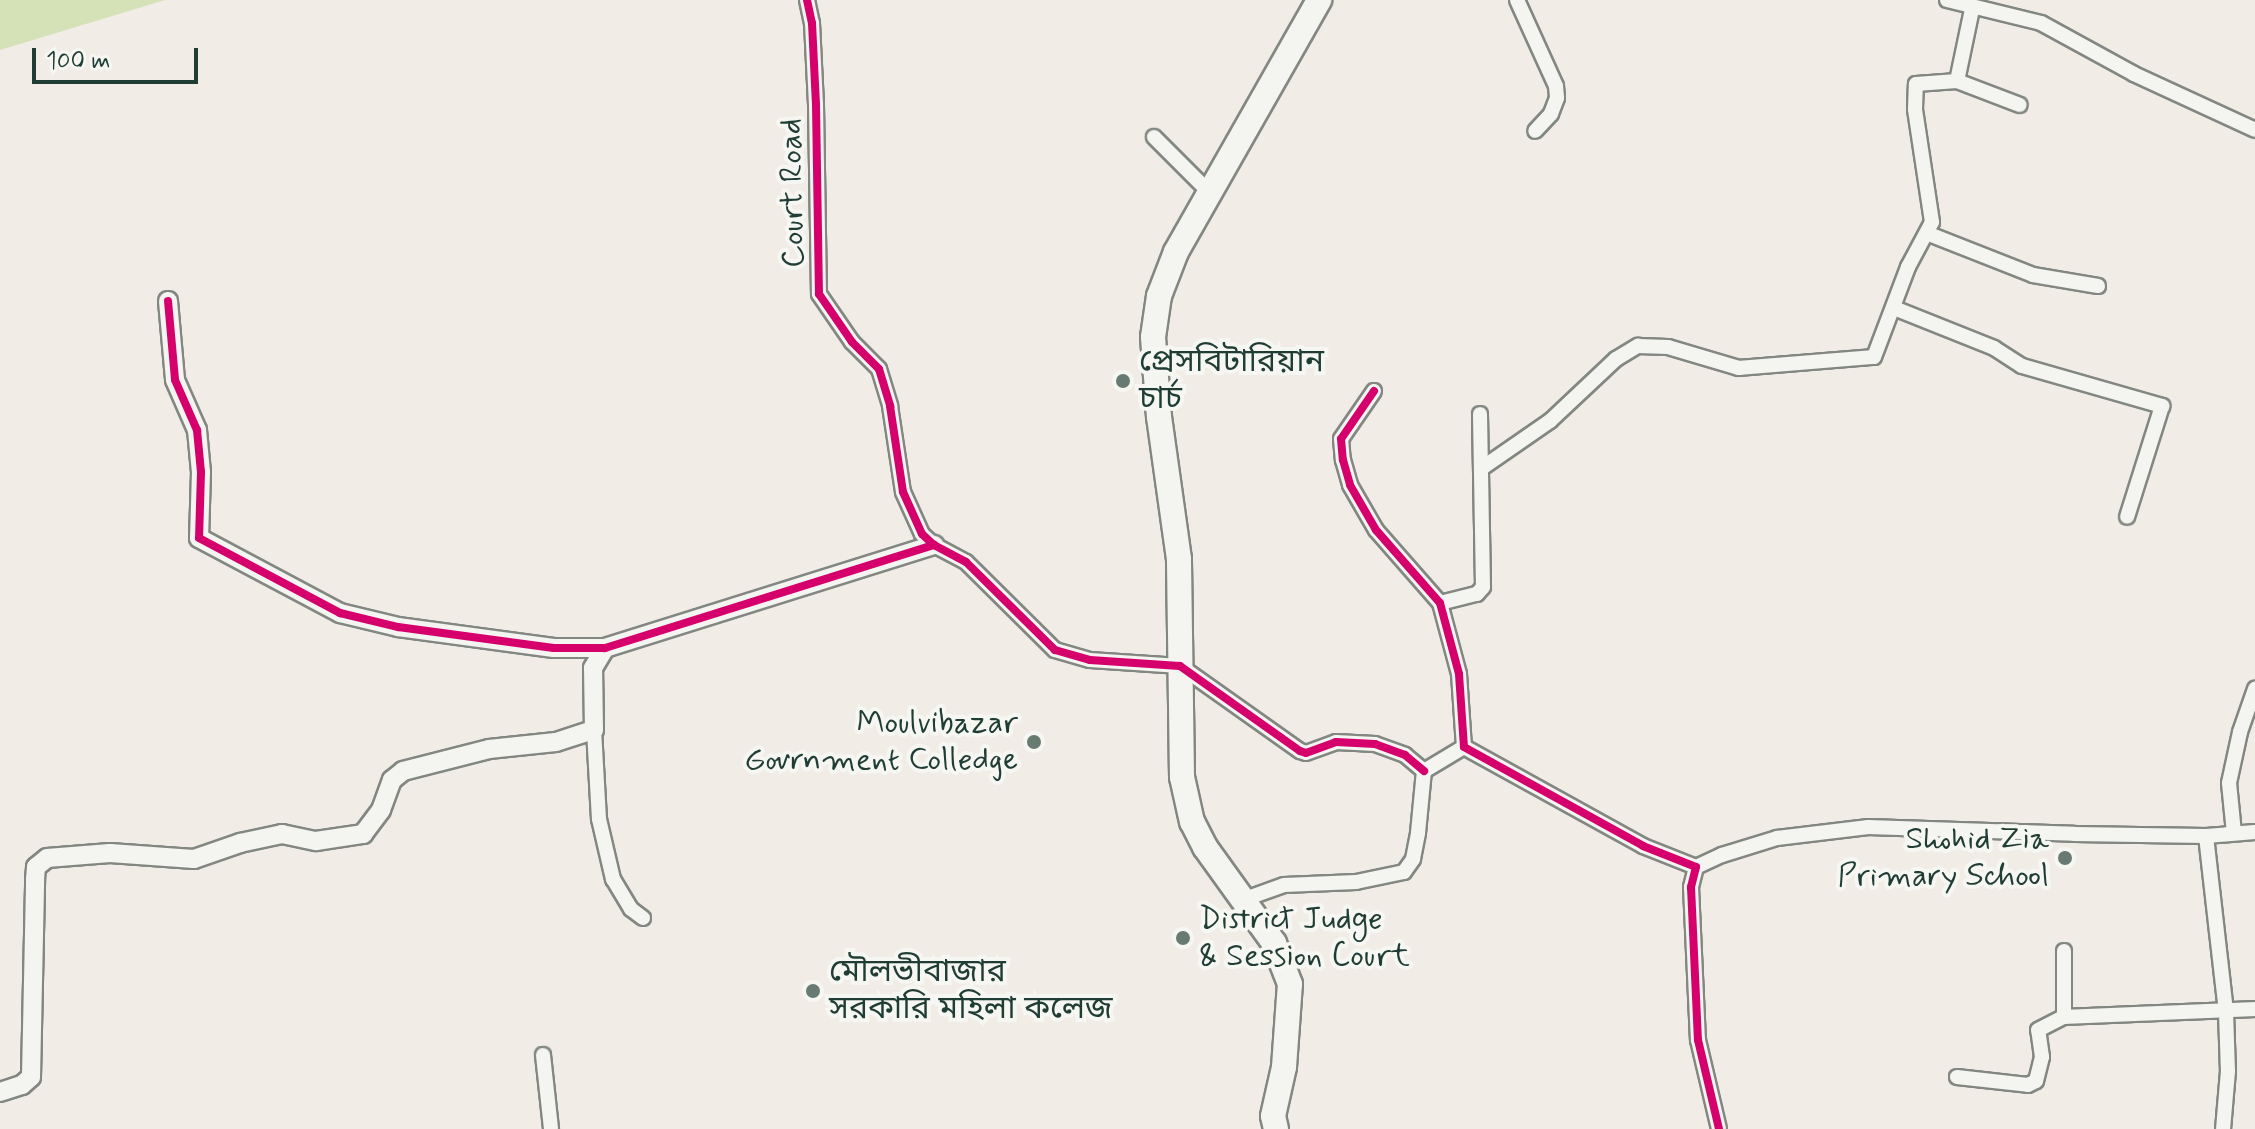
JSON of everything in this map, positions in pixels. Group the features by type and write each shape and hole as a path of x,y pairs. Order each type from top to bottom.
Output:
{"highway":[{"path":"1276,1129 1273,1116 1284,1067 1290,984 1274,943 1205,847 1192,822 1182,777 1179,559 1159,417 1153,337 1159,296 1176,252 1319,0"}],"street":[{"name":"Court Road","path":"807,0 812,23 816,105 819,294 852,342 879,369 890,406 903,492 922,534 934,545 966,562 1055,650 1090,660 1180,666"},
{"path":"1517,0 1556,86 1557,98 1551,114 1535,131"},
{"path":"1947,0 1972,9 2041,23 2134,74 2255,130"},
{"path":"1957,81 1972,9"},
{"path":"1482,468 1550,421 1628,350 1638,346 1668,347 1739,368 1874,357 1908,267 1929,234 1932,222 1915,109 1916,84 1957,81 2020,105"},
{"path":"1154,137 1210,193"},
{"path":"1929,234 2033,275 2098,286"},
{"path":"168,301 175,380 197,430 201,472 199,538 340,613 398,627 538,646 605,648 934,545"},
{"path":"1894,308 1994,348 2022,366 2162,406 2127,517"},
{"path":"1374,391 1341,439 1350,485 1376,530 1440,603 1459,674 1464,747"},
{"path":"1440,603 1477,594 1483,587 1480,414"},
{"path":"605,648 593,668 599,819 613,879 631,909 643,918"},
{"path":"1180,666 1300,751 1306,753 1336,742 1375,744 1405,755 1424,771"},
{"path":"2234,833 2229,783 2240,732 2255,689"},
{"path":"0,1092 22,1085 31,1077 35,879 36,867 47,858 110,853 194,859 240,843 282,834 316,841 353,837 363,834 381,810 392,780 417,765 489,749 556,742 594,730"},
{"path":"1424,771 1464,747"},
{"path":"1464,747 1643,846 1696,867 1722,855 1777,838 1868,827 2206,836 2255,832"},
{"path":"1245,899 1284,885 1346,884 1388,878 1404,872 1413,859 1424,771"},
{"path":"2206,836 2226,1012 2228,1071 2223,1129"},
{"path":"1696,867 1691,887 1698,1040 1719,1129"},
{"path":"2064,951 2064,1017"},
{"path":"1957,1077 2028,1085 2036,1081 2042,1057 2038,1030 2064,1017 2255,1009"},
{"path":"543,1055 551,1129"}],"green space":[{"path":"0,0 165,0 0,50"}],"cycle path":[{"path":"807,0 812,23 816,105 819,294 852,342 879,369 890,406 903,492 922,534 934,545 966,562 1055,650 1090,660 1180,666 1300,751 1306,753 1336,742 1375,744 1405,755 1424,771"},
{"path":"168,301 175,380 197,430 201,472 199,538 340,613 398,627 554,648 605,648 934,545"},
{"path":"1374,391 1341,439 1343,460 1350,485 1376,530 1440,603 1459,674 1464,747 1643,846 1696,867 1691,887 1698,1040 1719,1129"}],"place":[{"name":"প্রেসবিটারিয়ান চার্চ","path":"1123,381"},
{"name":"Moulvibazar Govrnment Colledge","path":"1034,742"},
{"name":"Shohid Zia Primary School","path":"2065,858"},
{"name":"District Judge & Session Court","path":"1183,938"},
{"name":"মৌলভীবাজার সরকারি মহিলা কলেজ","path":"813,991"}]}
